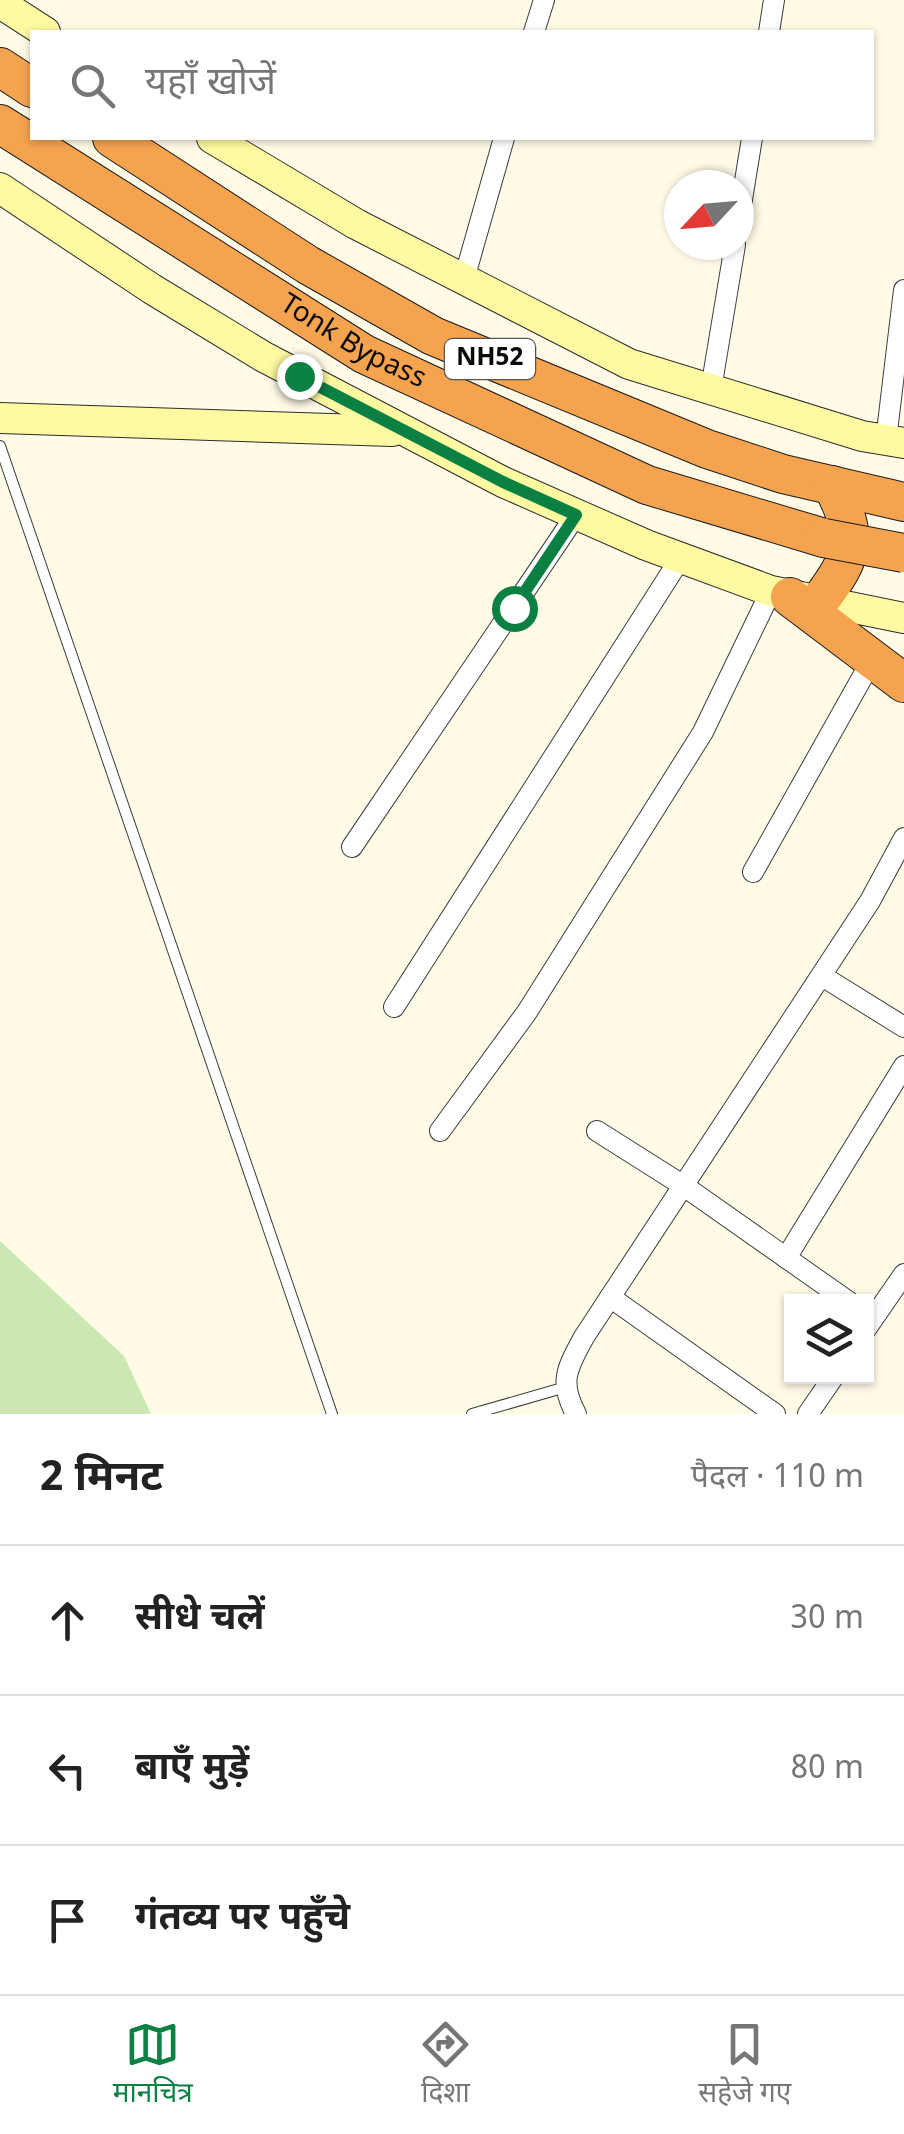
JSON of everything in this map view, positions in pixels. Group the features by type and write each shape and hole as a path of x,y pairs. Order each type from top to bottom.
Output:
{"highway":[{"path":"0,68 30,87"},
{"name":"Tonk Bypass","path":"0,124 364,354 647,486 824,538 904,553"},
{"name":"NH52","path":"115,140 308,265 433,336 707,449 783,474 904,502"},
{"path":"832,485 847,512 852,540 841,572 793,597 904,683"}],"street":[{"path":"535,30 544,0"},
{"path":"769,30 774,0"},
{"path":"0,2 42,30"},
{"path":"215,140 356,224 629,364 862,436 895,442 904,290"},
{"path":"464,279 503,140"},
{"path":"747,170 752,140"},
{"path":"0,188 152,289 264,357 402,431 576,515 680,559 793,597 904,618"},
{"path":"712,390 733,260"},
{"path":"0,418 402,431"},
{"path":"352,847 576,515"},
{"path":"394,1007 680,559"},
{"path":"440,1131 527,1012 793,597"},
{"path":"753,872 872,660"},
{"path":"576,1414 566,1387 566,1373 610,1297 870,901 904,838"},
{"path":"822,976 904,1027"},
{"path":"786,1258 904,1066"},
{"path":"598,1131 684,1186 837,1294"},
{"path":"874,1314 904,1274"},
{"path":"610,1297 776,1414"},
{"path":"808,1414 829,1384"}],"lane":[{"path":"0,446 332,1414"},
{"path":"472,1414 566,1387"}],"green space":[{"path":"0,1241 124,1356 151,1414 0,1414"}],"route":[{"path":"299,376 503,482 576,515 514,608"}]}
